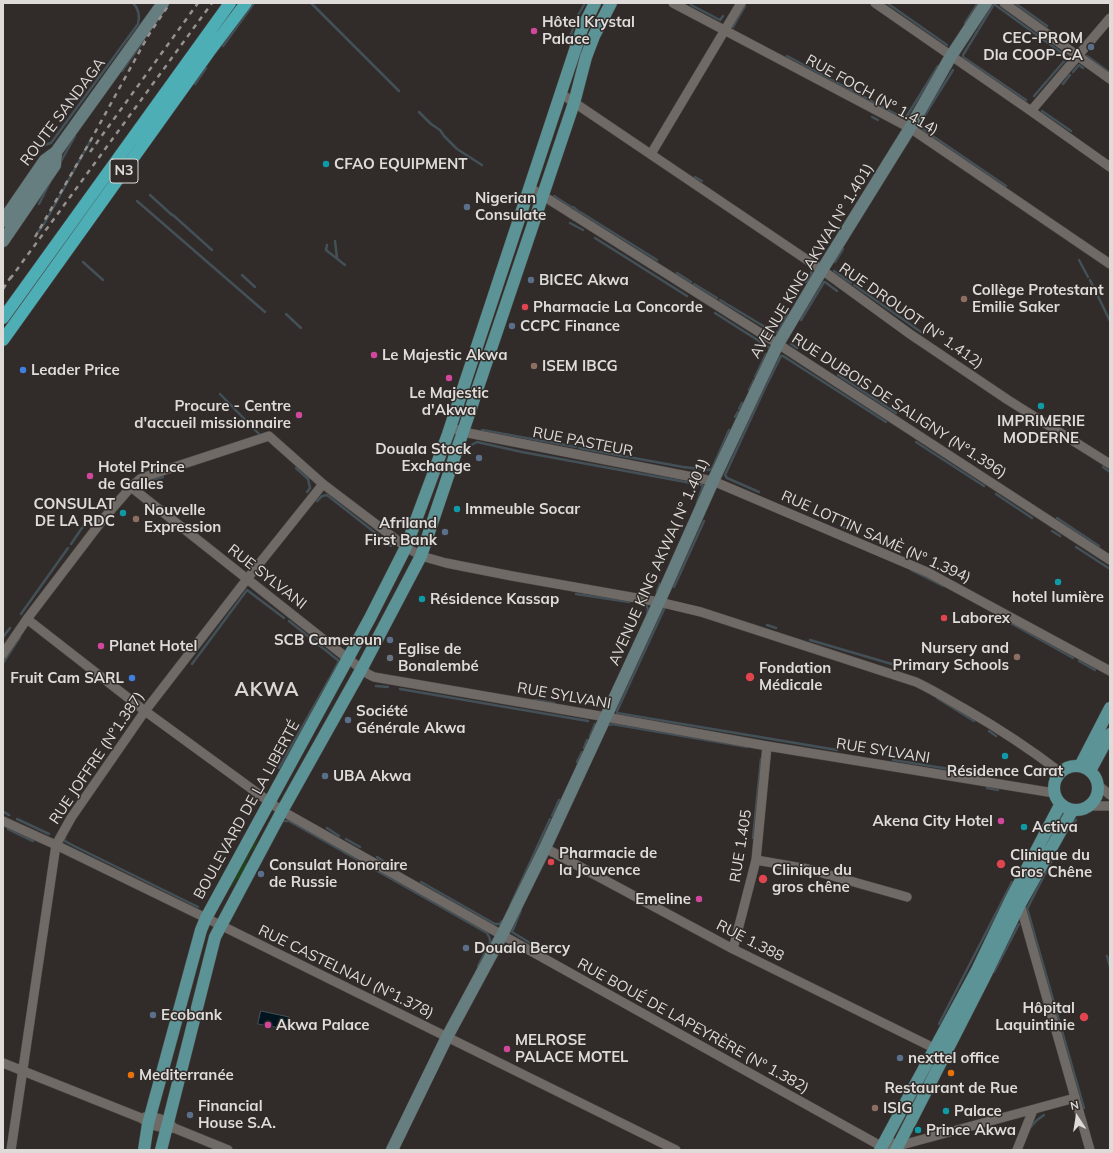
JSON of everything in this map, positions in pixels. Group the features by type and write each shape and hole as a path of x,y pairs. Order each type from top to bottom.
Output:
{"highway":[{"name":"N3","path":"3,318 230,3"},
{"name":"N3","path":"3,340 246,3"}],"main road":[{"name":"BOULEVARD DE LA LIBERTÉ","path":"144,1150 147,1119 201,930 206,918 270,802 406,547 450,427 582,29 596,3"},
{"name":"BOULEVARD DE LA LIBERTÉ","path":"160,1150 169,1126 215,937 282,811 361,670 422,556 574,103 586,58 594,36 611,3"},
{"path":"1085,769 1110,708"},
{"path":"1085,769 1110,734"},
{"path":"1069,767 1085,769 1097,780 1097,796 1093,802 1089,806 1080,810 1072,810 1060,805 1054,793 1054,782 1060,772 1069,767"},
{"path":"1016,901 1060,805"},
{"path":"888,1147 940,1051 977,970 1016,901 1072,810"}],"street":[{"name":"ROUTE SANDAGA","path":"3,221 45,160 56,152 163,3"},
{"name":"RUE FOCH (N° 1.414)","path":"672,3 910,128 1110,264"},
{"path":"651,154 741,3"},
{"path":"875,3 1110,167"},
{"name":"AVENUE KING AKWA( N° 1.401)","path":"392,1150 447,1037 502,935 545,848 659,602 713,481 778,344 910,128 951,56 986,3"},
{"path":"1004,3 1110,79"},
{"path":"1031,111 1110,18"},
{"name":"RUE DROUOT (N° 1.412)","path":"560,93 822,270 910,334 1008,400 1110,464"},
{"path":"3,241 55,165 56,152"},
{"name":"RUE DUBOIS DE SALIGNY (N°1.396)","path":"529,187 778,344 1110,560"},
{"name":"RUE PASTEUR","path":"450,427 463,432 713,481"},
{"path":"3,654 27,619 104,518 140,479 269,436 323,484 406,547 422,556 446,563 512,576 659,602 714,616 916,682 980,718 1037,755 1060,772"},
{"name":"RUE LOTTIN SAMÈ (N° 1.394)","path":"713,481 927,572 1110,671"},
{"name":"RUE JOFFRE (N°1.387)","path":"11,1150 56,845 71,818 145,711 246,579 323,484"},
{"name":"RUE SYLVANI","path":"131,487 361,670 383,680 606,717 767,746 1054,793"},
{"name":"RUE BOUÉ DE LAPEYRÈRE (N° 1.382)","path":"27,619 145,711 282,811 502,935 888,1147"},
{"name":"RUE 1.405","path":"733,949 756,860 767,746"},
{"path":"1098,785 1110,795"},
{"path":"1089,806 1110,806"},
{"name":"RUE CASTELNAU (N°1.378)","path":"3,821 206,918 676,1150"},
{"name":"RUE 1.388","path":"545,848 733,949 940,1051"},
{"path":"756,860 808,869 907,897"},
{"path":"1016,901 1090,1150"},
{"path":"3,1063 228,1150"},
{"path":"888,1147 1075,1098"},
{"path":"1017,1150 1033,1110"}],"green space":[{"path":"257,839 258,840 255,845 256,848 252,850 246,862 247,865 240,878 236,880 231,888 230,887 235,879 234,875 241,862 244,861 251,850 251,844 254,844"}],"water":[{"path":"261,1011 289,1017 286,1029 258,1024"}],"waterway":[{"path":"33,144 42,146 51,143 138,24 139,18 137,8 133,3"},
{"path":"223,46 254,3"},
{"path":"311,3 399,91"},
{"path":"569,40 577,17 585,3"},
{"path":"887,3 947,45"},
{"path":"965,23 978,3"},
{"path":"1015,3 1047,26"},
{"path":"963,55 994,4 1066,56"},
{"path":"691,5 720,20 723,16"},
{"path":"733,27 745,6"},
{"path":"122,71 144,40"},
{"path":"787,56 905,119 938,66"},
{"path":"1087,56 1110,73"},
{"path":"963,57 1026,100"},
{"path":"1034,96 1066,59"},
{"path":"1073,72 1079,65 1083,68"},
{"path":"195,84 206,68"},
{"path":"953,70 918,126 1006,186"},
{"path":"1063,84 1070,75"},
{"path":"1042,111 1071,131"},
{"path":"419,112 431,124 440,130 457,149 482,165"},
{"path":"872,117 878,120"},
{"path":"60,163 75,136"},
{"path":"38,232 44,224 92,138"},
{"path":"695,177 702,181"},
{"path":"39,204 50,182"},
{"path":"150,195 172,215"},
{"path":"554,196 571,207"},
{"path":"137,201 265,312"},
{"path":"573,207 578,211"},
{"path":"580,212 657,260"},
{"path":"173,215 212,250"},
{"path":"570,223 583,230"},
{"path":"595,238 687,296"},
{"path":"335,241 337,258"},
{"path":"327,245 326,250 345,265"},
{"path":"835,262 843,249"},
{"path":"1079,260 1088,277"},
{"path":"83,262 103,280"},
{"path":"834,271 851,283"},
{"path":"806,282 812,273 811,272"},
{"path":"677,273 691,282"},
{"path":"242,275 255,287"},
{"path":"1090,280 1110,321"},
{"path":"801,320 824,282"},
{"path":"825,282 837,291"},
{"path":"694,284 717,298"},
{"path":"854,285 921,332"},
{"path":"720,300 775,333 778,332 787,315"},
{"path":"715,313 770,348 769,350"},
{"path":"286,314 301,328"},
{"path":"791,344 797,348"},
{"path":"755,377 766,354"},
{"path":"759,492 727,478 725,475 781,356 886,422"},
{"path":"838,375 896,413"},
{"path":"749,390 754,380"},
{"path":"220,394 261,436"},
{"path":"739,409 742,403"},
{"path":"735,417 738,412"},
{"path":"482,430 576,447"},
{"path":"579,448 683,467 709,470 712,469 729,430"},
{"path":"468,447 477,442 522,452 702,485 703,486 697,503"},
{"path":"916,442 984,486"},
{"path":"1103,467 1110,472"},
{"path":"296,468 308,479 310,488 307,492"},
{"path":"143,488 148,481 163,477"},
{"path":"996,494 1032,518"},
{"path":"317,501 322,496 327,495 378,535"},
{"path":"1057,518 1099,546"},
{"path":"674,587 704,521"},
{"path":"71,544 84,525"},
{"path":"840,526 846,528"},
{"path":"1052,531 1060,536"},
{"path":"382,538 391,546"},
{"path":"1076,547 1110,569"},
{"path":"21,614 68,548"},
{"path":"911,570 943,586"},
{"path":"657,591 660,584"},
{"path":"192,664 247,590 284,618"},
{"path":"576,594 629,602"},
{"path":"646,605 648,609 647,615"},
{"path":"665,607 617,713 837,750"},
{"path":"998,616 1073,658"},
{"path":"279,768 339,661 289,621"},
{"path":"767,625 776,628"},
{"path":"3,637 10,628"},
{"path":"3,663 20,637"},
{"path":"810,640 895,665"},
{"path":"1079,661 1095,670"},
{"path":"376,686 388,687"},
{"path":"400,689 588,721"},
{"path":"937,698 974,721"},
{"path":"535,700 554,703"},
{"path":"590,736 595,724"},
{"path":"610,725 612,724 747,747"},
{"path":"989,731 996,736"},
{"path":"584,748 587,740"},
{"path":"577,762 582,752"},
{"path":"753,838 761,759"},
{"path":"893,760 962,771"},
{"path":"987,788 998,790"},
{"path":"552,816 559,800"},
{"path":"4,812 9,815"},
{"path":"17,819 49,834"},
{"path":"510,906 550,819"},
{"path":"1068,829 1076,820"},
{"path":"283,821 289,821 487,933 490,943 478,966"},
{"path":"327,828 339,836"},
{"path":"8,829 33,841"},
{"path":"65,838 63,840 74,846 198,907"},
{"path":"346,839 360,847"},
{"path":"1027,909 1056,852"},
{"path":"377,857 385,862"},
{"path":"421,882 495,924 500,924 502,921"},
{"path":"939,1024 1012,882"},
{"path":"1027,908 1084,1108"},
{"path":"521,910 512,932 545,952"},
{"path":"994,972 1019,924"},
{"path":"506,945 515,949"},
{"path":"1107,956 1110,967"},
{"path":"1029,1129 1044,1115"}],"railway":[{"path":"35,237 148,36 170,3"},
{"path":"90,152 198,3"},
{"path":"10,279 212,3"},
{"path":"3,289 12,275"}],"place":[{"name":"Hôtel Krystal Palace","path":"534,31"},
{"name":"CEC-PROM Dla COOP-CA","path":"1091,47"},
{"name":"CFAO EQUIPMENT","path":"326,164"},
{"name":"Nigerian Consulate","path":"467,207"},
{"name":"BICEC Akwa","path":"531,280"},
{"name":"Collège Protestant Emilie Saker","path":"964,299"},
{"name":"Pharmacie La Concorde","path":"525,307"},
{"name":"CCPC Finance","path":"512,326"},
{"name":"Le Majestic Akwa","path":"374,355"},
{"name":"ISEM IBCG","path":"534,366"},
{"name":"Leader Price","path":"23,370"},
{"name":"Le Majestic d'Akwa","path":"449,378"},
{"name":"IMPRIMERIE MODERNE","path":"1041,406"},
{"name":"Procure - Centre d'accueil missionnaire","path":"299,415"},
{"name":"Douala Stock Exchange","path":"479,458"},
{"name":"Hotel Prince de Galles","path":"90,476"},
{"name":"Immeuble Socar","path":"457,509"},
{"name":"CONSULAT DE LA RDC","path":"123,513"},
{"name":"Nouvelle Expression","path":"136,519"},
{"name":"Afriland First Bank","path":"445,532"},
{"name":"hotel lumière","path":"1058,582"},
{"name":"Résidence Kassap","path":"422,599"},
{"name":"Laborex","path":"944,618"},
{"name":"SCB Cameroun","path":"390,640"},
{"name":"Planet Hotel","path":"101,646"},
{"name":"Nursery and Primary Schools","path":"1017,657"},
{"name":"Eglise de Bonalembé","path":"390,658"},
{"name":"Fondation Médicale","path":"750,677"},
{"name":"Fruit Cam SARL","path":"132,678"},
{"name":"Société Générale Akwa","path":"348,720"},
{"name":"Résidence Carat","path":"1005,756"},
{"name":"UBA Akwa","path":"325,776"},
{"name":"Akena City Hotel","path":"1001,821"},
{"name":"Activa","path":"1024,827"},
{"name":"Pharmacie de la Jouvence","path":"551,862"},
{"name":"Clinique du Gros Chêne","path":"1001,864"},
{"name":"Consulat Honoraire de Russie","path":"261,874"},
{"name":"Clinique du gros chêne","path":"763,879"},
{"name":"Emeline","path":"699,899"},
{"name":"Douala Bercy","path":"466,948"},
{"name":"Ecobank","path":"153,1015"},
{"name":"Hôpital Laquintinie","path":"1084,1017"},
{"name":"Akwa Palace","path":"268,1025"},
{"name":"MELROSE PALACE MOTEL","path":"507,1049"},
{"name":"nexttel office","path":"900,1058"},
{"name":"Restaurant de Rue","path":"951,1073"},
{"name":"Mediterranée","path":"131,1075"},
{"name":"ISIG","path":"875,1108"},
{"name":"Palace","path":"946,1111"},
{"name":"Financial House S.A.","path":"190,1115"},
{"name":"Prince Akwa","path":"918,1130"}],"district":[{"name":"AKWA","path":"267,690"}]}
